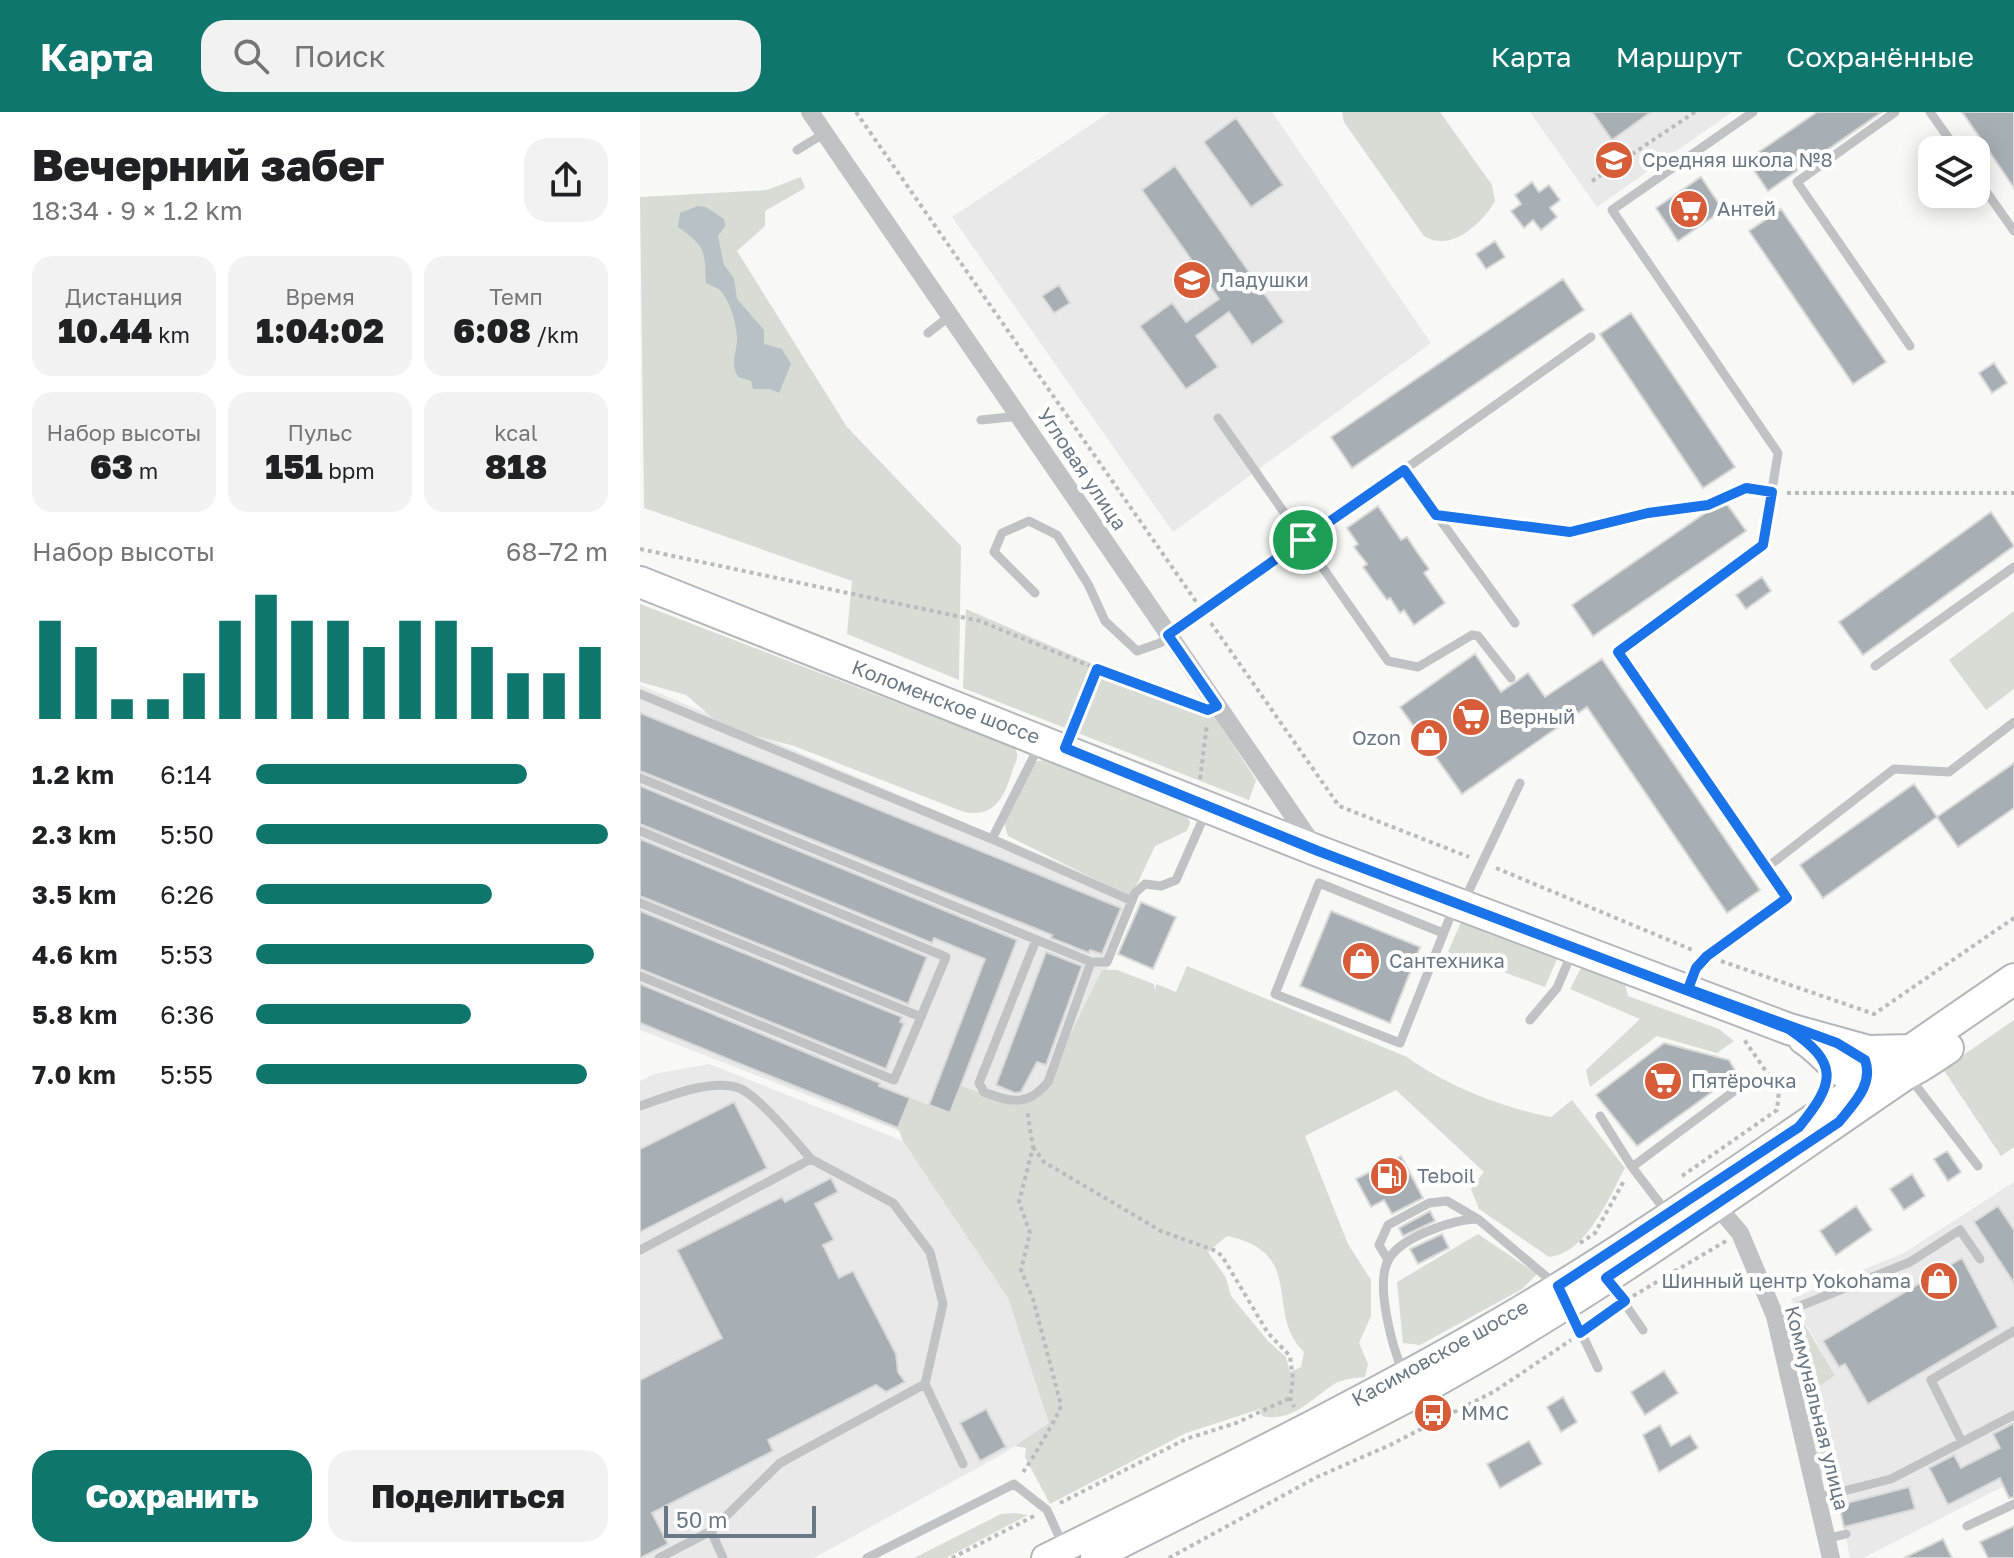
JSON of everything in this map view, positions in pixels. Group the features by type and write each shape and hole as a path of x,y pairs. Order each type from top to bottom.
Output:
{"main road":[{"name":"Коломенское шоссе","path":"640,582 1054,744 1204,796 1318,851 1688,989 1826,1045 1890,1053 1909,1063"},
{"name":"Касимовское шоссе","path":"1563,1295 1661,1205 1710,1198 1839,1122 2014,979"},
{"name":"Касимовское шоссе","path":"1909,1063 2014,1003"},
{"name":"Коломенское шоссе","path":"1826,1045 1844,1073 1867,1080"},
{"path":"1799,1127 1826,1088 1826,1045"},
{"path":"1839,1122 1862,1093 1867,1080 1891,1081 1909,1063"},
{"name":"Касимовское шоссе","path":"1094,1558 1411,1385 1563,1295 1606,1278 1799,1127 1867,1080"},
{"name":"Касимовское шоссе","path":"1055,1553 1411,1385"}],"street":[{"name":"Угловая улица","path":"810,112 1168,635 1212,708 1318,851"},
{"name":"Коммунальная улица","path":"1710,1198 1740,1233 1775,1316 1829,1549"}],"lane":[{"path":"1688,989 1696,968 1707,956 1787,898 1618,652 1763,545 1778,453 1612,210 1753,112"},
{"path":"1895,112 1797,182 1910,346"},
{"path":"1930,112 1947,136"},
{"path":"797,150 825,133"},
{"path":"1990,197 2014,231"},
{"path":"928,333 951,315"},
{"path":"1035,593 994,552 1002,533 1029,521 1057,535 1088,584 1105,621 1137,651 1160,643 1202,610 1591,337"},
{"path":"981,420 1020,416"},
{"path":"1218,418 1388,661 1418,667 1472,635 1478,636 1511,678"},
{"path":"1404,470 1515,623"},
{"path":"1875,666 2014,567"},
{"path":"640,694 992,839 1132,901"},
{"path":"1766,868 1894,769 1949,772 2014,722"},
{"path":"992,839 1054,744"},
{"path":"640,778 1091,962 1107,962 1132,901 1145,884 1161,886 1176,880 1204,796"},
{"path":"1443,933 1319,883 1275,994 1400,1043 1443,933 1520,783"},
{"path":"640,831 946,957 894,1080 640,976"},
{"path":"640,903 921,1017"},
{"path":"1036,940 979,1083 984,1092 1009,1102 1031,1098 1048,1082 1091,962"},
{"path":"1530,1020 1557,988 1574,947"},
{"path":"1909,1063 1978,1166"},
{"path":"640,1106 698,1087 739,1088 772,1116 811,1159 893,1203 930,1252 943,1304 925,1384 963,1464"},
{"path":"1632,1167 1733,1092"},
{"path":"1600,1116 1632,1167 1661,1205"},
{"path":"640,1250 811,1159"},
{"path":"1388,1260 1379,1245 1388,1225 1429,1203 1447,1201 1478,1219 1563,1295 1598,1368"},
{"path":"1411,1385 1391,1346 1384,1276 1388,1260 1395,1251 1434,1228 1463,1219 1478,1219"},
{"path":"1775,1316 1910,1262 1960,1230 1980,1259"},
{"path":"1606,1278 1643,1330"},
{"path":"1962,1442 1931,1380 2014,1331"},
{"path":"659,1558 711,1531 780,1463 925,1384"},
{"path":"1816,1498 1891,1479 2014,1415"},
{"path":"867,1558 1014,1484 1047,1510 1055,1553"},
{"path":"1967,1526 2014,1504"},
{"path":"711,1531 723,1558"},
{"path":"1829,1549 1846,1534"}],"path":[{"path":"856,112 1339,806 1707,956 1874,1014 2014,918"},
{"path":"1592,181 1695,112"},
{"path":"1436,515 1570,532 1648,513 1708,505 1746,488 1772,492 2014,493"},
{"path":"640,549 980,621 1097,669 1212,708 1204,796"},
{"path":"1054,744 1097,669"},
{"path":"1661,1205 1777,1110 1779,1090 1769,1076"},
{"path":"1009,1102 1024,1106 1031,1117 1033,1147 1019,1202 1030,1233 1021,1270 1033,1299 1061,1405 1061,1413 1044,1433 1029,1465 1014,1484"},
{"path":"952,1558 1186,1439 1236,1423 1290,1398 1293,1379 1290,1356 1268,1333 1237,1279 1216,1251 1182,1241 1148,1225 1140,1217 1051,1167 1033,1147"},
{"path":"1169,1558 1317,1477 1390,1445 1495,1391 1625,1301 1740,1233"}],"shaded area":[{"name":"Ладушки","path":"1110,112 1272,112 1431,343 1173,532 952,217"},
{"path":"1342,112 1440,112 1492,185 1495,201 1482,219 1464,234 1444,241 1424,236 1344,122"},
{"name":"Средняя школа №8","path":"1530,112 1732,112 1597,207"},
{"path":"801,177 805,188 765,211 765,226 737,251 847,427 961,546 959,680 847,634 852,581 644,508 640,197 767,190"},
{"path":"698,206 706,207 724,219 725,226 718,236 724,265 734,278 737,299 764,330 764,344 782,349 791,364 779,393 770,389 753,389 751,381 738,377 734,363 737,335 729,304 717,288 706,283 700,246 678,227 680,213"},
{"path":"640,604 1015,748 1016,760 1001,798 983,812 964,812 794,746 741,732 716,721 686,695 640,682"},
{"path":"966,609 1215,717 1256,780 1249,800 963,688"},
{"path":"2014,611 2014,689 1986,710 1949,660"},
{"path":"640,685 1138,896 1102,982 1041,1100 912,1136 640,1030"},
{"path":"1043,760 1187,815 1190,823 1187,831 1155,846 1131,897 1008,836 1004,822 1034,762"},
{"path":"1461,922 1557,959 1545,987 1448,952"},
{"path":"1187,966 1407,1057 1457,1086 1495,1102 1551,1117 1572,1100 1625,1168 1604,1208 1585,1235 1562,1254 1549,1257 1479,1209 1471,1189 1484,1172 1396,1090 1305,1136 1348,1244 1371,1280 1371,1316 1359,1343 1368,1364 1365,1377 1338,1382 1301,1408 1283,1416 1262,1416 1260,1409 1186,1433 1050,1504 1025,1457 1026,1448 1015,1446 1049,1423 1008,1298 903,1141 898,1128 910,1098 950,1113 961,1086 1015,1105 1039,1098 1102,970 1117,970 1154,984 1155,991 1156,984 1176,992","holes":["1227,1236 1252,1244 1267,1256 1276,1270 1286,1319 1292,1336 1304,1352 1301,1367 1290,1372 1286,1357 1268,1341 1231,1296 1226,1278 1208,1252"]},
{"path":"1581,968 1625,984 1628,996 1719,1029 1734,1041 1717,1053 1657,1036 1590,1087 1586,1070 1640,1019 1570,989"},
{"path":"2014,1020 2014,1147 2001,1156 1943,1069"},
{"path":"709,1064 903,1141 1008,1298 1050,1423 1001,1455 814,1558 640,1558 640,1081 654,1074"},
{"path":"2014,1182 2014,1481 1863,1558 1850,1558 1816,1389 1835,1374 1791,1299 1904,1253"},
{"path":"1478,1234 1537,1274 1522,1289 1420,1345 1403,1343 1397,1282"},
{"path":"1802,1320 1835,1375 1816,1389 1835,1481 1824,1479 1819,1471 1791,1339 1794,1327"},
{"path":"1001,1514 1028,1515 946,1558 914,1558"}],"building":[{"path":"1592,112 1651,112 1612,140"},
{"path":"1817,112 1882,112 1768,191 1747,160"},
{"path":"1962,112 2014,112 2014,188 1990,152 1990,136 1979,136"},
{"path":"1236,118 1283,185 1251,207 1204,142"},
{"path":"1175,166 1284,322 1252,345 1229,312 1196,336 1218,367 1186,389 1140,326 1172,303 1186,322 1219,299 1142,190"},
{"name":"Антей","path":"1701,177 1723,210 1678,241 1656,208"},
{"path":"1532,182 1539,192 1549,185 1560,200 1550,208 1557,217 1541,230 1533,220 1524,228 1511,211 1521,204 1515,195"},
{"path":"1781,209 1886,362 1853,384 1749,231"},
{"path":"1495,241 1505,257 1486,269 1476,254"},
{"path":"1563,279 1584,310 1352,468 1331,437"},
{"path":"1059,285 1070,303 1054,313 1042,296"},
{"path":"1631,313 1735,467 1703,488 1600,334"},
{"path":"1994,363 2007,383 1992,393 1979,373"},
{"path":"1724,500 1746,531 1593,636 1572,605"},
{"path":"1378,506 1401,540 1407,537 1429,569 1424,573 1445,603 1414,625 1404,610 1400,613 1390,598 1387,600 1363,567 1367,564 1354,547 1358,544 1347,528"},
{"path":"1991,512 2014,546 1863,655 1839,622"},
{"path":"1762,577 1771,591 1746,609 1736,595"},
{"path":"1475,654 1501,692 1528,673 1545,697 1602,659 1760,890 1727,913 1587,707 1462,794 1400,707"},
{"path":"640,713 1121,908 1102,954 1090,950 1089,953 1051,938 1052,935 640,771"},
{"path":"2014,763 2014,808 1958,847 1937,817"},
{"path":"1914,784 1937,817 1823,898 1800,865"},
{"path":"640,786 1017,940 950,1113 929,1105 985,959 934,938 932,943 640,824"},
{"path":"640,839 927,957 908,1004 640,896"},
{"path":"1141,902 1176,917 1153,969 1118,954"},
{"path":"640,911 902,1017 900,1022 904,1023 886,1069 640,969"},
{"path":"1331,911 1420,947 1390,1023 1300,986"},
{"path":"1046,952 1082,966 1046,1065 1037,1062 1021,1092 1015,1093 996,1085"},
{"path":"640,984 910,1098 898,1128 640,1023"},
{"path":"1664,1043 1729,1060 1737,1074 1637,1146 1596,1095"},
{"path":"734,1102 767,1168 640,1232 640,1149"},
{"path":"1947,1151 1961,1172 1948,1181 1934,1159"},
{"path":"1401,1156 1423,1198 1392,1214 1384,1200 1371,1207 1356,1179"},
{"path":"1912,1174 1925,1196 1904,1210 1890,1189"},
{"path":"831,1178 838,1192 815,1204 834,1240 823,1245 839,1278 853,1271 896,1354 898,1372 905,1382 886,1392 876,1385 768,1440 773,1451 652,1513 668,1544 640,1558 640,1380 722,1338 677,1250 782,1197 785,1202"},
{"path":"1856,1206 1872,1230 1836,1255 1820,1231"},
{"path":"1998,1206 2014,1230 2014,1283 1974,1222"},
{"path":"1430,1211 1435,1221 1403,1236 1399,1228"},
{"path":"1442,1234 1449,1248 1418,1264 1410,1249"},
{"path":"1962,1258 1998,1327 1868,1404 1845,1364 1839,1367 1823,1341"},
{"path":"1664,1371 1678,1393 1645,1415 1631,1392"},
{"path":"1563,1397 1577,1422 1561,1432 1547,1407"},
{"path":"986,1409 1006,1447 980,1461 960,1423"},
{"path":"2014,1423 2014,1497 2009,1498 2000,1478 1948,1505 1929,1468 1954,1455 1961,1468 2000,1448 1993,1434"},
{"path":"1660,1425 1671,1446 1690,1435 1698,1448 1659,1472 1643,1435"},
{"path":"1529,1441 1542,1464 1500,1488 1487,1464"},
{"path":"1909,1487 1915,1509 1844,1527 1839,1505"},
{"path":"2014,1526 2014,1558 1988,1558 1980,1542"},
{"path":"1943,1539 1952,1558 1904,1558"}],"place":[{"name":"Средняя школа №8","path":"1614,160"},
{"name":"Антей","path":"1689,209"},
{"name":"Ладушки","path":"1192,280"},
{"name":"Верный","path":"1471,717"},
{"name":"Ozon","path":"1429,738"},
{"name":"Сантехника","path":"1361,961"},
{"name":"Пятёрочка","path":"1663,1081"},
{"name":"Teboil","path":"1389,1176"},
{"name":"Шинный центр Yokohama","path":"1939,1281"},
{"name":"ММС","path":"1433,1413"}],"route":[{"path":"1303,540 1168,635 1217,706 1208,710 1097,669 1065,748 1318,851 1789,1029 1815,1047 1824,1061 1828,1074 1826,1088 1821,1101 1799,1127 1558,1286 1580,1333 1625,1301 1606,1278 1839,1122 1862,1093 1867,1080 1865,1060 1837,1043 1789,1029 1688,989 1696,968 1707,956 1787,898 1618,652 1763,545 1772,492 1746,488 1708,505 1648,513 1570,532 1436,515 1404,470 1303,540"}]}
